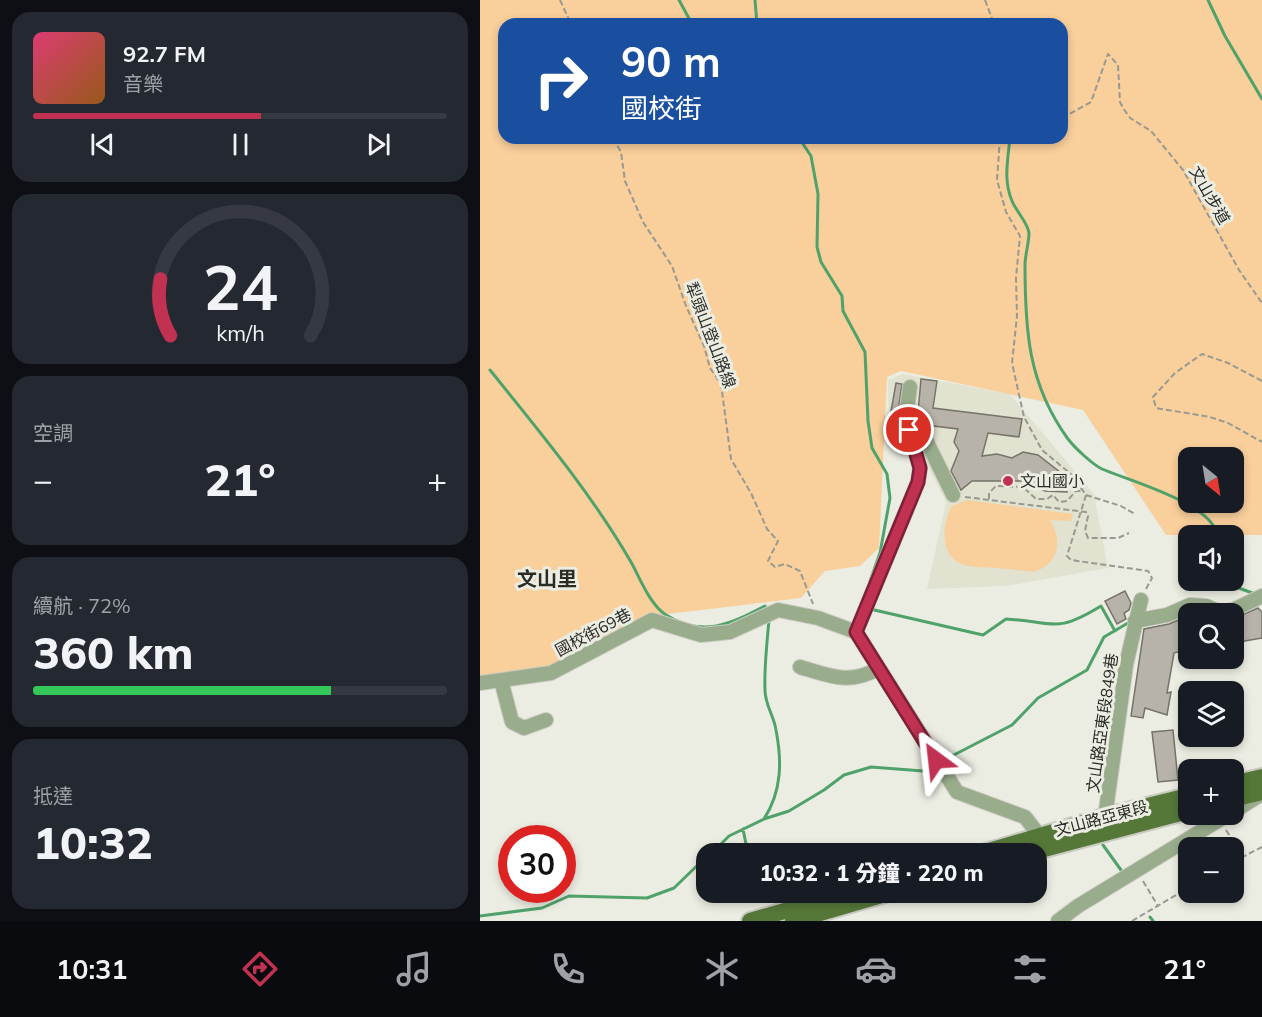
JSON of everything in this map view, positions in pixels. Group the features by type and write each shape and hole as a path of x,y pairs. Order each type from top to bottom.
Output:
{"main road":[{"path":"1244,781 1262,777"},
{"path":"1244,797 1262,793"},
{"name":"文山路亞東段","path":"1031,843 1109,823 1178,799"},
{"name":"文山路亞東段","path":"1109,823 1178,813"},
{"path":"750,921 812,903"},
{"path":"793,921 854,903"}],"street":[{"path":"910,387 906,416 920,468 918,482 856,632 957,792 1025,817 1041,841"},
{"path":"909,430 925,438 953,495"},
{"path":"1135,621 1167,615 1190,606 1206,606 1220,612 1233,610 1262,596"},
{"name":"文山路亞東段849巷","path":"1109,823 1126,665 1141,600"},
{"name":"國校街69巷","path":"480,683 551,673 652,620 701,635 730,632 778,610 818,618 856,632"},
{"path":"800,667 840,679 853,679 878,669"},
{"path":"501,680 512,722 524,728 546,720"},
{"path":"1244,805 1262,793"},
{"path":"1058,921 1211,825"}],"path":[{"path":"560,0 568,18"},
{"path":"986,0 992,18"},
{"name":"文山步道","path":"1068,115 1091,102 1108,54 1118,65 1120,102 1123,108 1130,118 1151,131 1183,170 1239,270 1262,303"},
{"name":"犁頭山登山路線","path":"617,144 621,152 625,181 643,222 672,266 686,306 704,346 710,368 721,384 731,459 751,493 766,529 778,541 768,561 775,567 785,564 800,571 818,618"},
{"path":"1000,144 997,180 1006,212 1020,236 1016,278 1017,316 1012,363 1024,417 1042,450 1072,476 1086,495 1121,506 1135,514"},
{"path":"1262,381 1228,363 1202,354 1175,374 1153,397 1156,408 1210,417 1234,426 1262,442"},
{"path":"989,499 989,493 996,486 1023,487 1036,499 1047,499 1053,495 1059,502"},
{"path":"1059,502 1067,501 1076,490 1083,491"},
{"path":"953,495 1086,512 1088,516 1085,531 1088,538 1118,538 1129,533"},
{"path":"1086,495 1067,556 1071,560 1148,571 1152,578 1141,600"},
{"path":"1058,508 1059,502"},
{"path":"1244,856 1262,847"},
{"path":"1136,871 1158,906"},
{"path":"1132,921 1178,894"}],"shaded area":[{"path":"480,0 1262,0 1262,535 1244,535 1244,525 1178,525 1178,535 1166,535 1083,410 901,371 887,377 879,548 860,566 825,571 801,598 643,617 574,668 480,685"},
{"name":"文山國小","path":"903,374 1010,394 1094,494 1108,568 1006,586 927,589 946,502 914,440 889,425 888,380"},
{"path":"967,500 1073,514 1071,521 1050,520 1056,533 1057,548 1052,561 1039,570 971,567 954,559 949,553 944,538 946,521 952,506"}],"building":[{"path":"921,379 937,381 933,408 1022,419 1019,437 988,433 982,456 997,454 1012,458 1023,452 1038,455 1069,479 1067,492 1045,491 1026,481 972,481 961,490 951,471 959,451 954,442 958,429 917,424"},
{"path":"896,383 902,384 897,419 890,417"},
{"path":"1125,591 1131,603 1129,610 1124,613 1126,619 1117,624 1105,601"},
{"path":"1258,608 1262,612 1262,638 1244,641 1244,614"},
{"path":"1178,620 1178,652 1174,653 1167,693 1171,692 1167,715 1145,708 1143,718 1131,716 1144,629"},
{"path":"1173,730 1178,780 1158,782 1152,732"}],"waterway":[{"path":"679,0 689,18"},
{"path":"755,0 756,18"},
{"path":"1208,0 1225,36 1262,99"},
{"path":"803,144 811,156 818,194 817,247 821,262 842,296 843,311 865,352 868,421 872,448 887,474 890,498 880,553 870,581"},
{"path":"1009,144 1007,170 1009,193 1029,233 1025,261 1026,312 1032,356 1044,398 1071,443 1093,463 1102,469 1186,504 1202,514 1213,525"},
{"path":"490,370 582,487 616,536 650,598 660,611 679,622 705,627 728,623 765,606"},
{"path":"1244,590 1255,594"},
{"path":"870,609 983,635 1006,619 1046,624 1064,623 1086,615 1101,606 1115,631"},
{"path":"764,819 774,798 780,764 775,725 765,695 769,620"},
{"path":"946,759 1012,725 1038,698 1087,670 1104,637 1128,623"},
{"path":"722,843 729,836 764,819 789,811 844,775 871,767 923,771 930,767"},
{"path":"743,829 746,843"},
{"path":"1103,845 1121,870"},
{"path":"480,916 542,908 569,896 647,898 674,888 696,867"},
{"path":"1150,917 1153,921"}],"place":[{"name":"文山國小","path":"1008,481"}],"district":[{"name":"文山里","path":"547,579"}],"route":[{"path":"909,430 920,468 918,482 856,632 887,683 914,721 936,760"}]}
